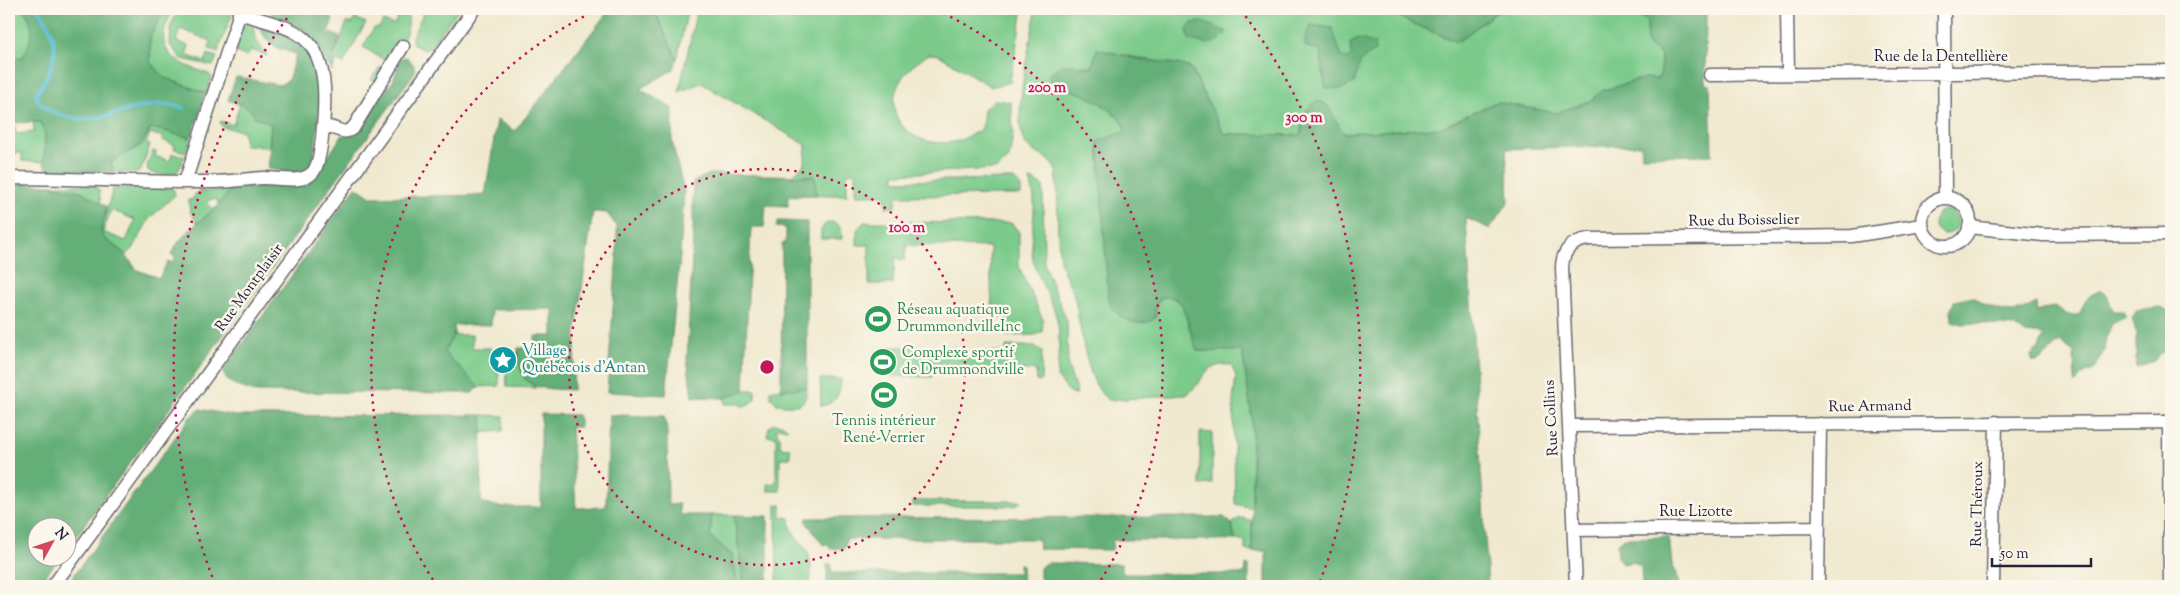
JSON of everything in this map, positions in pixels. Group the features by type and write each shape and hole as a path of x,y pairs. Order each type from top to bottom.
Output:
{"street":[{"name":"Rue Montplaisir","path":"53,586 474,9"},
{"path":"1787,9 1788,74"},
{"path":"1944,9 1945,198"},
{"path":"9,178 185,182 215,182 262,178 298,179 309,176 316,168 323,128 323,68 307,39 298,32 240,11 185,182"},
{"path":"323,128 328,126 343,132 349,132 354,127 403,46"},
{"name":"Rue de la Dentellière","path":"1710,75 2171,71"},
{"path":"1945,198 1962,204 1969,215 1969,227 1963,238 1958,242 1945,245 1932,241 1927,237 1922,225 1924,212 1928,206 1939,199 1945,198"},
{"name":"Rue du Boisselier","path":"1567,249 1579,241 1589,239 1852,236 1922,225"},
{"path":"1969,227 2043,235 2171,234"},
{"name":"Rue Collins","path":"1567,249 1562,258 1562,268 1576,586"},
{"name":"Rue Théroux","path":"1993,586 1996,422"},
{"path":"2170,422 2170,586"},
{"name":"Rue Armand","path":"1569,426 2170,422"},
{"path":"1818,586 1820,424"},
{"name":"Rue Lizotte","path":"1574,530 1819,527"}],"green space":[{"path":"9,9 23,9 32,27 31,39 23,57 9,58"},
{"path":"23,9 165,9 150,37 150,62 165,78 206,93 191,138 151,128 141,145 111,162 113,172 48,170 44,165 45,134 40,122 9,123 9,58 23,57 32,33 30,21"},
{"path":"164,9 174,9 167,23 164,35 165,44 169,52 185,65 209,74 212,77 206,93 165,78 150,62 150,37"},
{"path":"178,9 234,9 218,52 209,49 211,41 180,29 176,41 189,46 186,55 205,62 208,54 217,57 213,66 182,59 170,45 171,25"},
{"path":"273,9 332,9 329,16 333,19 328,32 340,37 333,59 336,61 332,71 305,30 270,18"},
{"path":"393,9 404,12 408,19 407,29 395,53 376,82 371,79 380,67 384,68 387,62 363,47 374,28 379,28 383,21 391,24 395,23 397,19 396,15 392,12"},
{"path":"425,9 459,9 428,49 423,50 413,44 412,37"},
{"path":"610,9 654,9 677,59 674,69 640,89 673,109 672,141 684,192 680,256 666,395 607,392 617,253 617,227 607,213 593,212 576,330 573,390 550,389 533,385 526,380 519,362 518,348 535,348 535,336 553,336 553,309 492,310 491,325 454,325 454,335 444,352 479,387 472,393 255,392 227,380 223,371 356,187 371,197 485,195 497,120 515,131"},
{"path":"654,9 688,9 677,59 657,16"},
{"path":"697,9 1023,9 1010,82 991,87 939,55 929,54 905,74 897,89 894,102 896,115 902,126 924,140 938,143 954,142 982,129 984,109 994,100 1011,102 1013,134 1009,159 997,169 895,174 895,181 1014,179 1021,187 1021,195 896,196 896,207 886,207 885,195 856,195 856,172 847,173 847,195 816,195 815,176 792,176 805,163 806,145 701,83 679,92"},
{"path":"1036,9 1391,9 1404,20 1457,42 1501,9 1631,9 1647,21 1647,44 1661,55 1661,73 1657,79 1645,78 1601,91 1590,101 1556,113 1496,102 1440,128 1342,133 1335,121 1305,111 1300,135 1224,134 1191,68 1097,50 1092,67 1071,65 1051,83 1082,94 1101,104 1110,110 1125,127 1124,132 1098,142 1108,293 1155,318 1156,304 1162,297 1175,298 1182,304 1197,351 1242,350 1252,418 1252,508 1235,504 1233,401 1236,376 1231,365 1221,365 1209,370 1193,390 1186,395 1109,400 1101,393 1094,382 1085,353 1074,296 1060,260 1056,171 1050,161 1031,150 1025,144 1020,127 1021,94"},
{"path":"1391,9 1475,9 1482,11 1501,9 1457,42 1404,20"},
{"path":"1631,9 1706,9 1705,84 1710,85 1712,155 1642,156 1641,145 1506,149 1509,201 1490,229 1466,218 1488,586 1266,586 1266,551 1252,551 1252,418 1242,351 1197,351 1182,304 1175,298 1162,297 1156,304 1155,318 1144,323 1127,320 1116,313 1111,307 1108,293 1098,141 1124,132 1125,126 1110,110 1092,98 1051,83 1049,75 1061,65 1092,67 1097,49 1143,60 1178,64 1191,68 1224,134 1300,135 1307,110 1314,103 1320,101 1328,106 1343,133 1440,128 1496,102 1556,113 1590,101 1601,91 1645,78 1657,79 1661,73 1661,55 1647,44 1647,21"},
{"path":"355,18 366,23 343,64 333,59 347,22 352,24"},
{"path":"1203,22 1227,32 1218,40 1210,43 1201,43 1189,39 1187,30 1192,23"},
{"path":"247,23 253,23 255,39 268,56 251,50 245,56 235,52 243,26"},
{"path":"260,25 287,32 300,38 310,48 316,63 319,99 318,119 312,168 305,174 268,169 271,124 255,117 249,108 228,100 236,77 279,85 288,81 296,54 273,46 265,38"},
{"path":"1311,25 1332,28 1342,57 1347,59 1352,55 1350,43 1359,39 1374,43 1375,51 1365,58 1358,67 1354,83 1341,89 1326,88 1320,51 1305,46 1305,37"},
{"path":"407,57 414,65 415,72 78,533 78,518 28,518 28,568 52,568 38,586 9,586 9,183 46,185 81,191 107,207 101,230 103,237 125,254 137,270 159,278 168,261 173,263 175,257 171,254 179,242 214,209 232,188 274,184 316,176 342,135 352,136 393,81 401,58"},
{"path":"240,104 249,108 255,117 271,123 269,147 245,145 243,131 223,127 220,124 221,121 233,125"},
{"path":"33,121 40,122 45,134 44,162 22,161 22,153 15,153 12,168 9,168 9,162 12,162 12,150 9,149 9,123 14,122 16,134 34,132"},
{"path":"151,127 191,138 186,152 174,149 175,145 162,140 163,137 150,133 146,144 150,145 141,170 138,173 113,172 111,162 141,145"},
{"path":"153,151 156,152 155,156 170,161 172,154 184,156 179,170 176,173 168,174 150,172 147,166"},
{"path":"710,174 815,176 816,195 788,196 788,206 766,205 764,227 751,227 744,390 724,398 692,397 687,358 693,238 693,182"},
{"path":"1031,179 1043,186 1044,265 1067,321 1068,366 1077,394 1070,393 1057,377 1059,344 1057,320 1036,269 1032,254 1034,199"},
{"path":"46,185 93,185 99,190 101,204 81,191"},
{"path":"113,188 171,188 174,190 175,195 149,219 133,249 126,255 103,237 101,231","holes":["111,210 135,220 126,241 103,232"]},
{"path":"232,188 218,205 217,200 211,199 208,203 210,208 214,209 197,223 190,211 188,200 193,199 196,193"},
{"path":"1946,210 1954,214 1958,222 1954,230 1946,234 1938,230 1934,222 1938,214"},
{"path":"778,221 807,222 807,388 781,390 782,243 786,243 786,228 776,227"},
{"path":"833,222 841,229 842,239 821,239 821,230 825,224"},
{"path":"864,222 1011,223 1019,232 1019,267 1043,320 1042,332 1035,335 1006,336 1006,317 992,318 990,247 907,245 904,260 895,258 893,284 869,284 869,245 857,245 857,230"},
{"path":"2101,290 2107,295 2113,311 2123,311 2126,317 2112,324 2106,338 2104,350 2095,369 2082,375 2075,384 2074,352 2060,342 2044,358 2037,362 2032,361 2031,355 2039,348 2044,335 2025,333 2014,326 1977,323 1962,324 1952,321 1951,310 1954,301 1973,297 1990,307 2003,311 2017,312 2037,303 2036,312 2055,306 2068,315 2079,315 2087,297"},
{"path":"2160,307 2171,312 2171,351 2160,353 2154,361 2136,367 2136,332 2132,318 2137,310"},
{"path":"454,335 472,335 472,348 491,348 496,364 499,365 499,386 479,387 444,352"},
{"path":"1006,346 1035,346 1042,351 1041,381 1037,382 1036,370 933,370 932,377 890,376 890,347 955,347 955,352 1006,352"},
{"path":"512,353 518,353 524,378 536,388 507,387 506,365 509,365 509,360 512,359"},
{"path":"820,379 841,379 837,397 831,403 821,406"},
{"path":"807,388 804,400 798,405 777,404 771,398 770,390"},
{"path":"744,390 755,390 755,399 751,403 741,406 741,404 725,404 724,398"},
{"path":"200,409 235,416 482,415 481,502 500,507 541,507 541,414 578,415 580,427 571,427 576,508 606,507 609,415 664,416 667,429 668,505 679,504 680,515 712,515 710,536 732,555 738,586 66,586 190,417"},
{"path":"482,415 504,416 503,431 482,433"},
{"path":"773,424 782,424 788,429 777,427 777,433 780,436 780,447 790,448 790,458 780,458 780,491 768,491 767,484 776,483 776,436 767,436 769,427"},
{"path":"1200,432 1212,433 1212,484 1200,485"},
{"path":"913,501 1022,501 1015,506 913,506"},
{"path":"776,504 781,505 781,517 790,518 794,534 808,553 811,565 810,586 777,586"},
{"path":"712,515 734,515 744,586 738,586 732,555 710,536"},
{"path":"734,515 768,516 768,586 744,586"},
{"path":"1224,517 1232,524 1235,540 1113,540 1112,550 1039,549 1038,539 846,539 845,548 830,549 830,546 823,545 806,522 807,518"},
{"path":"1243,518 1252,521 1252,551 1245,550 1245,540 1235,540 1232,524 1238,519"},
{"path":"1669,537 1672,564 1677,574 1679,586 1642,586 1641,567 1633,562 1623,564 1618,558 1617,544 1623,538"},
{"path":"1048,563 1122,564 1123,574 1245,574 1246,565 1249,565 1249,586 1044,586 1044,579 1040,579 1040,568"},
{"path":"827,564 831,564 832,573 1019,573 1019,564 1022,564 1023,586 827,586"}],"waterway":[{"path":"38,9 51,31 54,42 53,62 36,94 42,105 47,109 67,117 90,119 151,105 184,108"}],"place":[{"name":"Réseau aquatique DrummondvilleInc","path":"878,319"},
{"name":"Village Québécois d'Antan","path":"503,360"},
{"name":"Complexe sportif de Drummondville","path":"883,362"},
{"name":"Tennis intérieur René-Verrier","path":"884,395"}]}
